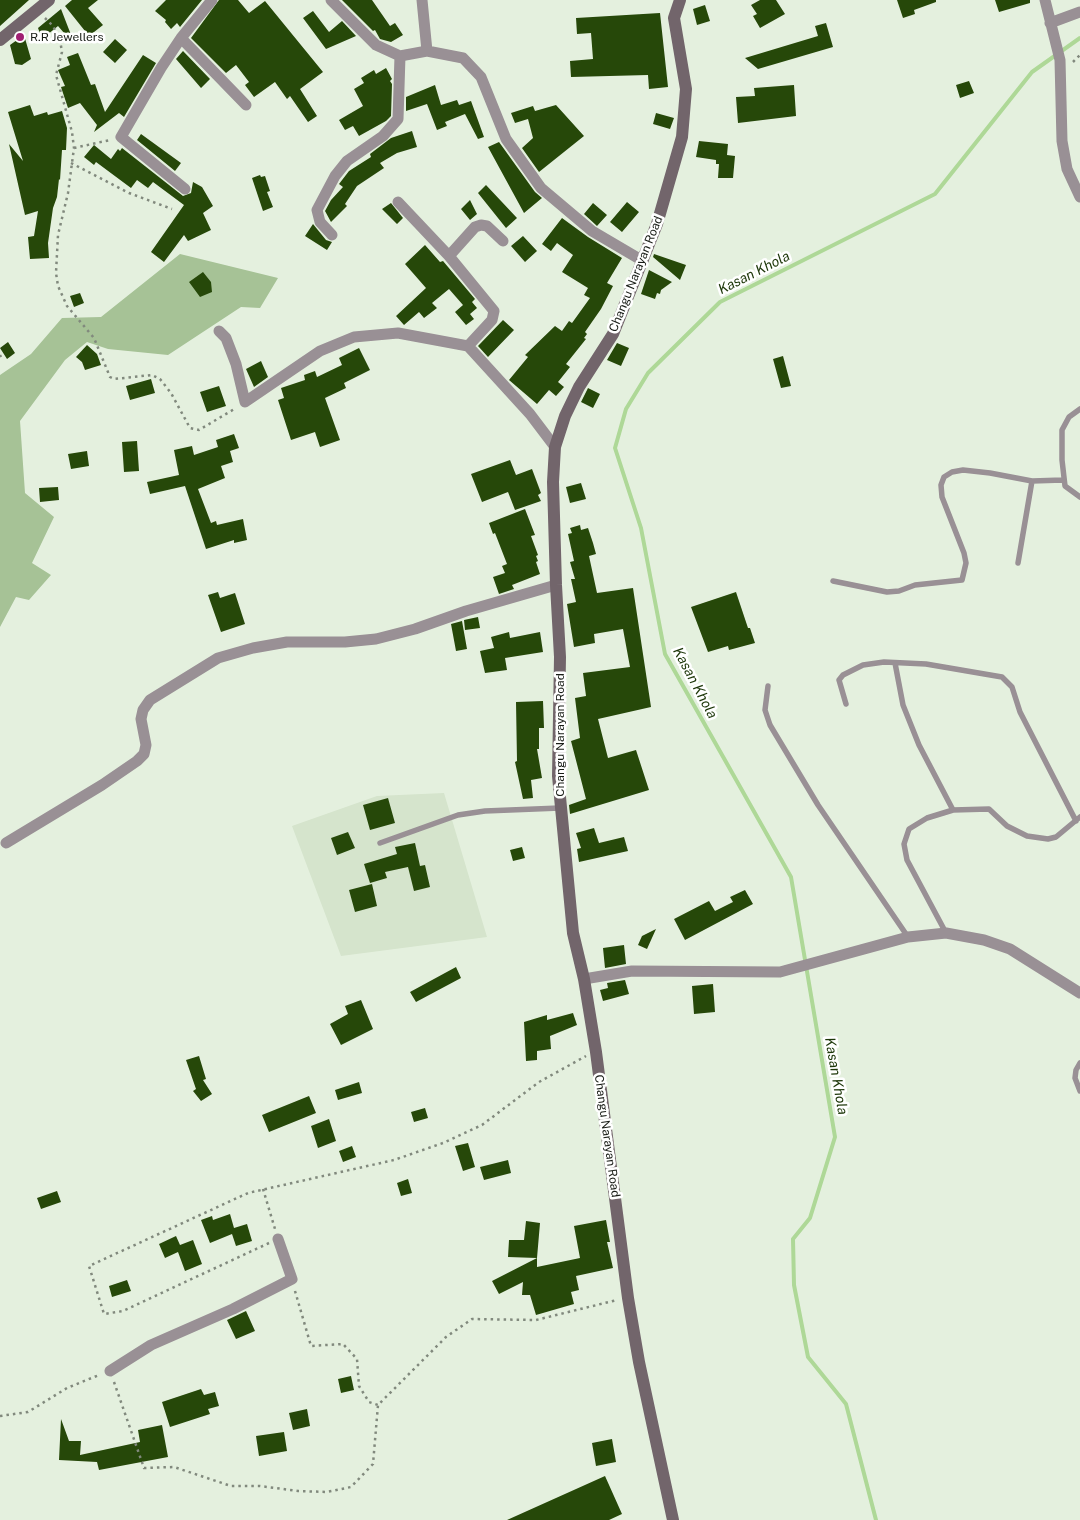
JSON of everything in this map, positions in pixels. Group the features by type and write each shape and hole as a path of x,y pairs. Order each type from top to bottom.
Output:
{"main road":[{"path":"0,40 49,0"},
{"name":"Changu Narayan Road","path":"673,1520 649,1415 628,1298 596,1052 584,979 573,933 558,776 560,657 556,585 555,447 565,416 579,387 613,334 643,261 657,224 682,137 686,89 674,18 680,0"}],"street":[{"path":"185,188 121,137 161,68 181,38 212,0"},
{"path":"331,0 376,45 400,56 427,51 463,58 481,77 506,139 541,188 592,231 643,261"},
{"path":"422,0 427,51"},
{"path":"1044,0 1060,60 1062,141 1067,169 1080,197"},
{"path":"1050,23 1080,12"},
{"path":"181,38 246,105"},
{"path":"332,235 320,222 317,210 335,176 347,161 383,136 398,119 400,56"},
{"path":"398,202 449,256 494,312 492,320 468,346"},
{"path":"449,256 475,227 481,225 487,226 503,241"},
{"path":"219,331 226,338 236,364 245,402 320,351 354,337 398,333 468,346 530,414 555,447"},
{"path":"6,843 137,762 144,754 146,745 141,719 142,710 150,700 218,658 253,648 287,642 345,642 376,639 415,629 466,611 556,585"},
{"path":"584,979 632,971 780,972 908,937 946,933 984,940 1010,949 1080,993"},
{"path":"110,1371 151,1346 292,1280 278,1239"}],"lane":[{"path":"1080,409 1069,417 1062,430 1063,480 1065,486 1080,496"},
{"path":"833,581 887,592 899,592 916,586 962,580 966,564 955,528 942,497 941,485 944,478 952,472 962,470 1032,481 1063,480"},
{"path":"1018,563 1032,481"},
{"path":"895,663 906,713 919,745 953,810"},
{"path":"846,704 839,680 843,675 863,665 926,664 1002,678 1012,688 1020,712 1078,819 1056,837 1048,839 1027,836 1007,826 989,809 953,810 927,818 909,829 904,844 907,860 946,933"},
{"path":"768,686 765,710 770,726 818,805 908,937"},
{"path":"380,843 458,815 485,811 560,808"},
{"path":"1080,1063 1076,1070 1080,1091"}],"path":[{"path":"37,10 53,26 60,40 62,52 56,75 72,132 74,148 68,192 58,235 56,273 58,286 67,306 94,338 108,374 114,379 145,375 152,375 160,379 171,393 190,428 199,430 245,402"},
{"path":"74,148 121,137"},
{"path":"71,163 129,193 172,209"},
{"path":"263,1189 278,1239 123,1311 104,1314 89,1266 248,1193 263,1189 394,1160 444,1143 482,1125 539,1082 567,1064 596,1052"},
{"path":"292,1280 311,1346 343,1344 356,1359 359,1386 369,1402 378,1405"},
{"path":"0,1416 28,1412 67,1388 110,1371 144,1468 174,1467 231,1486 260,1486 298,1491 327,1492 351,1487 373,1464 378,1405 446,1337 472,1319 536,1320 628,1298"}],"shaded area":[{"path":"444,793 487,937 341,956 292,826 377,796"}],"green space":[{"path":"180,254 278,278 260,308 241,307 168,355 108,349 87,342 65,360 20,421 25,493 54,517 32,563 51,575 29,600 16,597 0,627 0,375 31,354 62,318 101,317"}],"building":[{"path":"0,0 29,0 0,26"},
{"path":"72,0 98,0 88,8 103,25 89,36 65,6"},
{"path":"166,0 202,0 180,27 177,23 171,29 165,22 166,20 155,11"},
{"path":"219,0 238,0 249,13 265,1 323,72 300,89 317,116 308,122 290,96 287,99 275,82 254,97 245,85 249,82 236,65 226,73 191,38"},
{"path":"342,0 372,0 390,26 395,23 403,35 391,42 380,39 375,30 373,31"},
{"path":"760,0 776,0 785,14 760,28 753,16 757,14 751,5"},
{"path":"897,0 936,0 936,2 914,10 915,14 903,18"},
{"path":"995,0 1030,0 1030,3 999,12"},
{"path":"705,5 710,21 697,25 693,9"},
{"path":"61,9 73,40 71,41 58,26 42,39 38,28"},
{"path":"313,11 329,32 342,21 356,36 326,49 303,18"},
{"path":"660,13 668,87 649,89 648,75 571,77 570,61 593,59 591,33 577,34 576,18"},
{"path":"826,23 833,47 758,69 745,58 818,36 815,26"},
{"path":"24,35 31,59 22,65 15,64 10,45"},
{"path":"115,39 127,50 115,63 103,52"},
{"path":"183,51 210,79 201,88 176,59"},
{"path":"78,53 91,85 95,84 105,112 143,55 156,63 124,117 119,113 94,132 97,125 80,103 68,108 61,87 65,86 58,70 70,65 67,57"},
{"path":"386,68 392,79 390,81 392,84 391,116 386,121 359,136 353,126 345,130 339,120 363,106 354,89 364,83 361,78 374,70 376,74"},
{"path":"969,81 974,93 960,98 956,85"},
{"path":"435,85 441,105 457,100 459,105 471,101 484,137 478,139 465,114 445,122 447,126 437,130 427,104 406,111 406,97"},
{"path":"794,85 796,116 738,123 736,97 755,96 754,88"},
{"path":"30,105 34,116 47,112 48,115 62,111 67,128 66,150 62,150 60,180 53,208 48,243 49,258 30,259 28,237 34,236 38,211 25,215 9,144 23,161 8,112"},
{"path":"556,105 584,136 539,172 522,148 533,138 528,119 515,123 511,113 533,106 535,111"},
{"path":"656,113 674,118 670,129 653,124"},
{"path":"412,131 417,147 397,153 380,163 384,168 357,186 345,204 347,206 331,222 325,211 331,200 343,187 339,184 349,171 371,157 370,154 391,138"},
{"path":"141,134 181,163 175,171 137,140"},
{"path":"699,141 728,144 727,155 735,156 733,178 718,178 719,164 716,164 716,160 696,157"},
{"path":"499,142 535,192 542,198 524,213 488,147"},
{"path":"94,145 111,159 118,149 120,151 122,148 183,196 191,193 193,182 202,187 213,206 203,213 211,230 188,241 184,235 164,262 151,252 184,205 153,182 148,188 137,180 131,188 96,162 94,165 84,157"},
{"path":"260,175 261,177 265,176 270,191 267,192 273,207 263,211 252,178"},
{"path":"486,185 517,218 506,228 478,193"},
{"path":"470,200 477,214 470,220 461,209"},
{"path":"627,202 639,212 622,232 610,222"},
{"path":"391,203 403,218 397,224 382,209"},
{"path":"593,203 607,215 597,226 584,214"},
{"path":"562,218 622,258 607,283 613,286 601,309 585,332 587,334 584,338 586,339 566,364 570,367 558,382 564,387 556,396 549,390 537,404 509,380 528,357 525,355 555,326 562,331 569,321 572,323 590,298 584,295 588,288 562,272 573,255 557,243 551,251 542,244"},
{"path":"313,224 326,240 332,242 327,250 305,236"},
{"path":"523,236 537,251 525,262 511,246"},
{"path":"425,245 440,262 443,261 475,299 472,302 477,308 470,314 474,319 466,325 455,312 463,305 449,289 432,303 437,308 424,318 419,312 404,325 396,316 426,288 405,264"},
{"path":"654,254 686,265 680,280 653,257"},
{"path":"649,270 672,282 661,290 660,294 657,293 655,299 641,294"},
{"path":"203,272 211,282 212,292 200,297 189,282"},
{"path":"80,293 84,303 74,307 70,296"},
{"path":"503,320 514,330 488,357 478,346"},
{"path":"8,342 15,353 7,359 0,348"},
{"path":"617,343 629,348 621,366 607,360"},
{"path":"87,345 97,354 101,365 85,370 82,362 76,357"},
{"path":"359,348 370,370 344,383 346,388 325,398 340,440 320,447 315,432 291,440 278,400 284,398 281,388 305,380 304,375 315,371 317,377 342,365 339,358"},
{"path":"783,356 791,386 781,388 773,359"},
{"path":"261,361 268,377 254,387 246,369"},
{"path":"151,379 155,393 130,400 126,386"},
{"path":"219,386 226,406 207,412 200,392"},
{"path":"588,388 600,394 593,408 581,402"},
{"path":"234,434 239,448 230,451 233,462 221,466 225,478 198,489 211,523 216,521 217,525 243,519 247,540 234,543 234,540 206,549 185,486 150,494 147,482 179,475 174,450 192,446 194,455 218,447 216,440"},
{"path":"137,441 139,471 124,472 122,442"},
{"path":"87,451 89,466 71,469 68,454"},
{"path":"510,460 516,475 532,469 541,493 538,495 541,501 515,510 508,492 482,502 471,474"},
{"path":"581,483 586,499 570,503 566,487"},
{"path":"58,487 59,500 40,502 39,488"},
{"path":"525,509 535,535 531,536 538,555 536,556 538,561 536,562 540,574 512,585 514,589 499,594 493,577 505,573 502,566 507,564 489,523"},
{"path":"580,525 581,530 588,528 596,554 589,556 597,593 633,588 651,707 598,719 608,758 636,750 649,790 570,814 569,805 586,799 571,741 580,738 575,698 586,696 583,673 630,667 623,629 594,634 595,643 574,647 567,604 576,602 571,579 575,579 570,562 574,561 568,534 572,533 570,528"},
{"path":"218,592 220,598 235,593 245,624 221,632 208,595"},
{"path":"736,592 755,643 729,650 728,646 708,652 691,607"},
{"path":"478,617 480,628 465,630 464,620"},
{"path":"462,621 467,649 456,651 451,624"},
{"path":"509,632 510,638 540,632 543,652 505,658 507,670 485,673 480,651 494,648 491,637"},
{"path":"543,701 544,728 539,728 539,749 537,749 542,778 531,780 533,798 523,799 515,762 517,761 516,702"},
{"path":"388,798 395,823 370,830 363,805"},
{"path":"594,828 599,843 624,837 628,851 579,862 577,849 581,848 576,833"},
{"path":"348,832 355,848 337,855 331,838"},
{"path":"415,843 420,866 425,865 430,887 414,891 408,867 385,872 387,878 370,883 364,864 397,854 395,847"},
{"path":"522,847 525,858 513,861 510,850"},
{"path":"372,884 377,906 355,912 349,890"},
{"path":"745,890 753,904 685,940 674,919 709,901 715,911 733,902 730,897"},
{"path":"656,929 647,949 638,945 642,936"},
{"path":"624,945 626,964 605,968 603,948"},
{"path":"456,967 461,978 416,1002 410,992"},
{"path":"625,980 629,994 603,1001 600,990 608,988 607,983"},
{"path":"713,984 715,1012 694,1014 692,986"},
{"path":"361,1000 373,1029 341,1045 330,1024 348,1014 345,1006"},
{"path":"573,1013 577,1025 550,1036 551,1049 537,1051 537,1060 526,1061 524,1022 547,1015 547,1020"},
{"path":"199,1056 206,1079 203,1080 212,1094 201,1101 193,1091 196,1089 186,1060"},
{"path":"359,1082 362,1093 338,1100 335,1090"},
{"path":"309,1096 316,1113 269,1132 262,1115"},
{"path":"425,1108 428,1118 414,1122 411,1112"},
{"path":"329,1119 336,1141 318,1148 311,1126"},
{"path":"468,1143 475,1167 463,1171 455,1146"},
{"path":"352,1146 356,1157 343,1162 339,1151"},
{"path":"508,1160 511,1173 484,1180 480,1167"},
{"path":"408,1179 412,1193 401,1196 397,1183"},
{"path":"57,1191 61,1202 41,1209 37,1198"},
{"path":"230,1214 234,1228 247,1224 252,1241 236,1246 232,1234 210,1243 201,1220 212,1216 213,1220"},
{"path":"606,1220 610,1242 607,1242 613,1268 576,1276 579,1290 571,1292 574,1304 536,1315 530,1295 522,1295 523,1282 499,1294 492,1281 537,1258 537,1267 580,1258 574,1226"},
{"path":"526,1221 540,1223 537,1258 508,1257 509,1240 524,1240"},
{"path":"176,1236 180,1245 193,1240 202,1264 185,1271 178,1252 165,1258 159,1244"},
{"path":"127,1280 131,1291 112,1297 109,1286"},
{"path":"246,1311 255,1331 236,1339 227,1320"},
{"path":"351,1376 354,1390 341,1393 338,1379"},
{"path":"201,1389 204,1395 215,1392 219,1406 208,1409 210,1414 170,1427 162,1402"},
{"path":"307,1409 310,1426 293,1430 289,1413"},
{"path":"61,1419 69,1441 81,1441 80,1455 140,1442 138,1430 162,1425 168,1457 99,1470 97,1462 59,1460"},
{"path":"284,1432 287,1451 259,1456 256,1436"},
{"path":"612,1439 616,1462 596,1466 592,1443"},
{"path":"605,1476 622,1514 609,1520 507,1520"}],"waterway":[{"name":"Kasan Khola","path":"876,1520 846,1404 808,1357 794,1285 793,1239 810,1218 835,1137 791,877 665,654 641,528 615,448 626,409 648,373 720,302 935,194 1032,72 1080,38"}],"place":[{"name":"R.R Jewellers","path":"20,37"}]}
